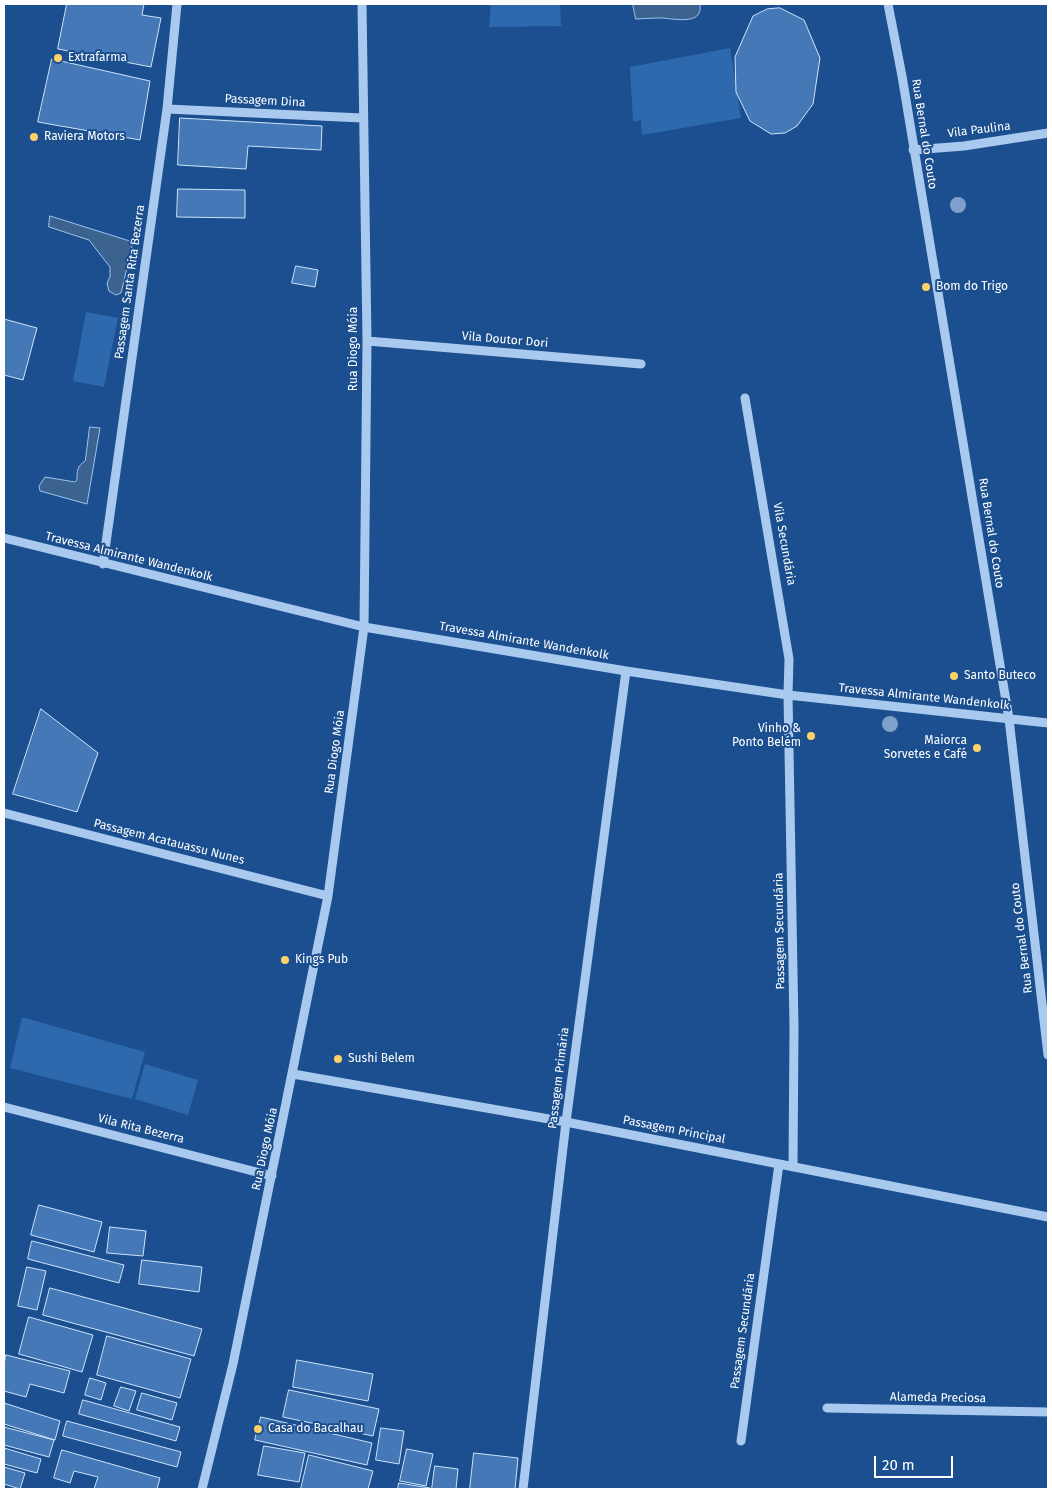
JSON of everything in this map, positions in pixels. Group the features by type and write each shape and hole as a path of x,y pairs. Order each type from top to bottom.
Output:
{"street":[{"name":"Passagem Santa Rita Bezerra","path":"103,564 167,108 177,4"},
{"name":"Rua Diogo Móia","path":"203,1489 233,1364 328,896 364,627 367,341 362,118 362,4"},
{"name":"Rua Bernal do Couto","path":"884,4 890,19"},
{"name":"Rua Bernal do Couto","path":"888,4 902,76 1009,719 1048,1055"},
{"name":"Passagem Dina","path":"167,108 362,118"},
{"name":"Vila Paulina","path":"913,150 964,146 1048,134"},
{"name":"Vila Doutor Dori","path":"367,341 641,364"},
{"name":"Vila Secundária","path":"746,398 786,630 790,659 788,695"},
{"name":"Travessa Almirante Wandenkolk","path":"4,538 364,627 788,695 1048,722"},
{"name":"Passagem Primária","path":"524,1489 566,1122 626,670"},
{"name":"Passagem Secundária","path":"788,695 794,1027 793,1167"},
{"name":"Passagem Acatauassu Nunes","path":"4,813 328,896"},
{"name":"Passagem Principal","path":"293,1074 566,1122 1048,1217"},
{"name":"Vila Rita Bezerra","path":"4,1107 272,1176"},
{"name":"Passagem Secundária","path":"741,1441 779,1164"},
{"name":"Alameda Preciosa","path":"827,1408 1048,1412"}],"shaded area":[{"path":"491,4 560,4 561,26 489,27"},
{"path":"633,4 700,4 700,11 697,16 685,20 636,19"},
{"path":"730,48 741,118 642,135 641,120 633,122 630,67"},
{"path":"50,216 133,242 121,293 116,295 109,291 107,283 110,277 110,267 89,240 49,227"},
{"path":"86,312 118,318 104,387 73,381"},
{"path":"90,427 100,428 87,504 40,491 39,486 45,477 75,482 77,480 78,469 85,461"},
{"path":"22,1017 145,1052 132,1099 10,1068"},
{"path":"145,1064 198,1080 188,1115 135,1099"}],"building":[{"path":"67,4 144,4 142,15 161,18 151,67 58,49"},
{"path":"780,8 804,20 820,58 813,104 797,126 785,133 771,134 750,121 736,92 735,57 753,16 767,9"},
{"path":"52,59 150,81 140,140 38,122"},
{"path":"180,118 322,126 321,150 248,146 246,169 178,165"},
{"path":"178,189 245,190 245,218 177,217"},
{"path":"296,266 318,270 315,287 292,283"},
{"path":"4,319 37,328 23,380 4,375"},
{"path":"41,709 98,753 77,812 13,794"},
{"path":"39,1205 102,1222 94,1252 31,1235"},
{"path":"110,1227 146,1231 143,1256 107,1253"},
{"path":"32,1241 124,1265 119,1283 28,1259"},
{"path":"142,1260 202,1267 199,1292 139,1284"},
{"path":"27,1267 46,1271 37,1310 18,1306"},
{"path":"50,1288 202,1329 194,1356 43,1315"},
{"path":"29,1317 93,1335 82,1372 19,1354"},
{"path":"107,1336 191,1359 180,1398 97,1375"},
{"path":"6,1355 70,1371 64,1393 30,1384 26,1397 4,1391"},
{"path":"297,1360 373,1374 368,1401 293,1387"},
{"path":"90,1378 106,1383 101,1400 85,1395"},
{"path":"121,1387 136,1391 129,1411 114,1406"},
{"path":"289,1390 379,1409 373,1436 283,1417"},
{"path":"142,1393 177,1403 172,1420 137,1410"},
{"path":"83,1400 180,1427 176,1441 79,1414"},
{"path":"4,1403 60,1421 55,1440 4,1424"},
{"path":"261,1417 372,1443 367,1465 255,1440"},
{"path":"67,1421 181,1452 177,1467 63,1436"},
{"path":"4,1427 54,1440 49,1457 4,1445"},
{"path":"381,1428 404,1431 399,1464 376,1460"},
{"path":"264,1446 305,1453 299,1482 258,1475"},
{"path":"4,1448 41,1459 37,1473 4,1464"},
{"path":"407,1449 433,1454 426,1486 400,1481"},
{"path":"62,1450 160,1478 157,1489 94,1489 98,1477 74,1471 70,1483 54,1478"},
{"path":"474,1453 518,1458 515,1489 470,1489"},
{"path":"309,1455 373,1471 368,1489 301,1489"},
{"path":"435,1466 458,1469 456,1489 432,1489"},
{"path":"4,1467 25,1473 20,1489 4,1484"},
{"path":"399,1483 430,1488 430,1489 398,1489"}],"place":[{"name":"Extrafarma","path":"58,58"},
{"name":"Raviera Motors","path":"34,137"},
{"name":"Bom do Trigo","path":"926,287"},
{"name":"Santo Buteco","path":"954,676"},
{"name":"Vinho & Ponto Belém","path":"811,736"},
{"name":"Maiorca Sorvetes e Café","path":"977,748"},
{"name":"Kings Pub","path":"285,960"},
{"name":"Sushi Belem","path":"338,1059"},
{"name":"Casa do Bacalhau","path":"258,1429"}]}
